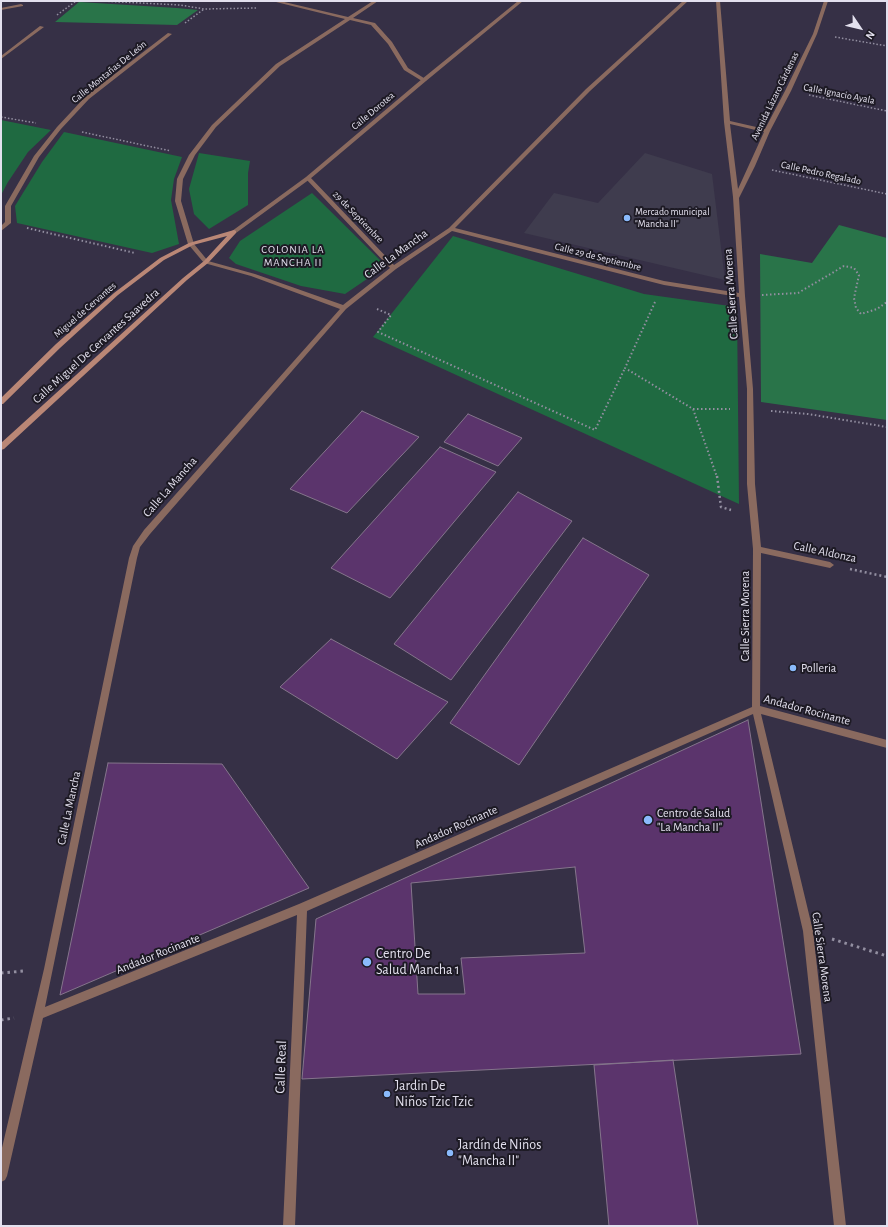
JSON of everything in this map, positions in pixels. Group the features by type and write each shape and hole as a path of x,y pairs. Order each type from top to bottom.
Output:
{"main road":[{"name":"Calle Dorotea","path":"190,244 234,232"},
{"name":"Calle Dorotea","path":"206,262 234,232"},
{"name":"Miguel de Cervantes","path":"1,402 58,346 116,294 162,259 190,244"},
{"name":"Calle Miguel De Cervantes Saavedra","path":"1,447 185,279 206,262"}],"street":[{"path":"274,1 373,24 390,43 406,69 424,80"},
{"path":"344,308 253,275 206,262 190,244 178,201 180,179 192,155 214,126 278,65 376,1"},
{"name":"Calle Dorotea","path":"234,232 308,178 424,80 521,1"},
{"name":"Calle La Mancha","path":"1,1176 38,1016 133,558 137,546 146,532 344,308 394,268 451,229 588,90 686,1"},
{"name":"Calle Sierra Morena","path":"718,1 727,122 736,197 742,296 750,389 751,484 757,549 756,708 808,931 840,1226"},
{"name":"Avenida Lázaro Cárdenas","path":"736,197 815,34 826,1"},
{"path":"1,9 21,5"},
{"path":"1,58 42,27"},
{"name":"Calle Montañas De León","path":"8,223 8,206 37,156 59,128 87,98 170,34"},
{"path":"727,122 767,131"},
{"name":"29 de Septiembre","path":"308,178 394,268"},
{"path":"1,229 8,223"},
{"name":"Calle 29 de Septiembre","path":"451,229 664,283 742,296"},
{"name":"Calle Aldonza","path":"757,549 830,565"},
{"name":"Andador Rocinante","path":"38,1016 302,908 756,708 887,744"},
{"name":"Calle Real","path":"289,1226 302,908"}],"path":[{"path":"42,27 76,1"},
{"path":"101,1 204,9 256,8 264,10"},
{"path":"170,34 204,9"},
{"path":"815,34 887,46"},
{"name":"Calle Ignacio Ayala","path":"788,91 887,111"},
{"path":"1,117 192,155"},
{"name":"Calle Pedro Regalado","path":"752,166 887,194"},
{"path":"8,223 162,259"},
{"path":"742,296 798,293 844,266 854,268 859,275 854,298 856,308 861,314 877,309 887,302"},
{"path":"354,300 391,314 378,332 595,430 664,283"},
{"path":"625,368 693,409 751,409 808,414 887,427"},
{"path":"693,409 716,472 720,507 754,517"},
{"name":"Calle Aldonza","path":"830,565 887,577"},
{"path":"808,931 887,956"}],"shaded area":[{"name":"Mercado municipal \"Mancha II\"","path":"645,153 712,174 725,280 524,233 554,193 598,203"}],"green space":[{"path":"79,2 198,10 177,25 55,22"},
{"path":"1,120 51,130 28,152 1,195"},
{"path":"64,132 182,157 174,179 171,200 179,244 152,253 17,223 15,206 42,162"},
{"path":"199,153 250,161 248,173 248,205 209,229 194,214 189,189"},
{"path":"312,193 386,266 345,294 301,286 236,264 229,258 240,241"},
{"path":"839,225 887,238 887,420 761,402 760,254 812,263"},
{"path":"453,236 644,294 737,307 739,504 373,337"}],"building":[{"path":"362,411 419,437 347,513 290,489"},
{"path":"468,414 522,438 498,466 444,442"},
{"path":"440,447 496,472 390,598 331,568"},
{"path":"518,492 572,521 451,680 394,644"},
{"path":"583,538 649,575 519,765 450,723"},
{"path":"331,639 448,702 397,759 280,687"},
{"name":"Centro de Salud \"La Mancha II\"","path":"748,720 801,1054 302,1079 316,919"},
{"path":"108,763 222,764 309,888 60,995"},
{"path":"575,867 585,953 461,958 465,994 418,994 411,883"},
{"path":"673,1060 698,1226 609,1226 594,1065"}],"place":[{"name":"Mercado municipal \"Mancha II\"","path":"627,218"},
{"name":"Polleria","path":"793,668"},
{"name":"Centro de Salud \"La Mancha II\"","path":"648,820"},
{"name":"Centro De Salud Mancha 1","path":"367,962"},
{"name":"Jardin De Niños Tzic Tzic","path":"387,1094"},
{"name":"Jardín de Niños \"Mancha II\"","path":"450,1153"}],"district":[{"name":"COLONIA LA MANCHA II","path":"293,256"}]}
